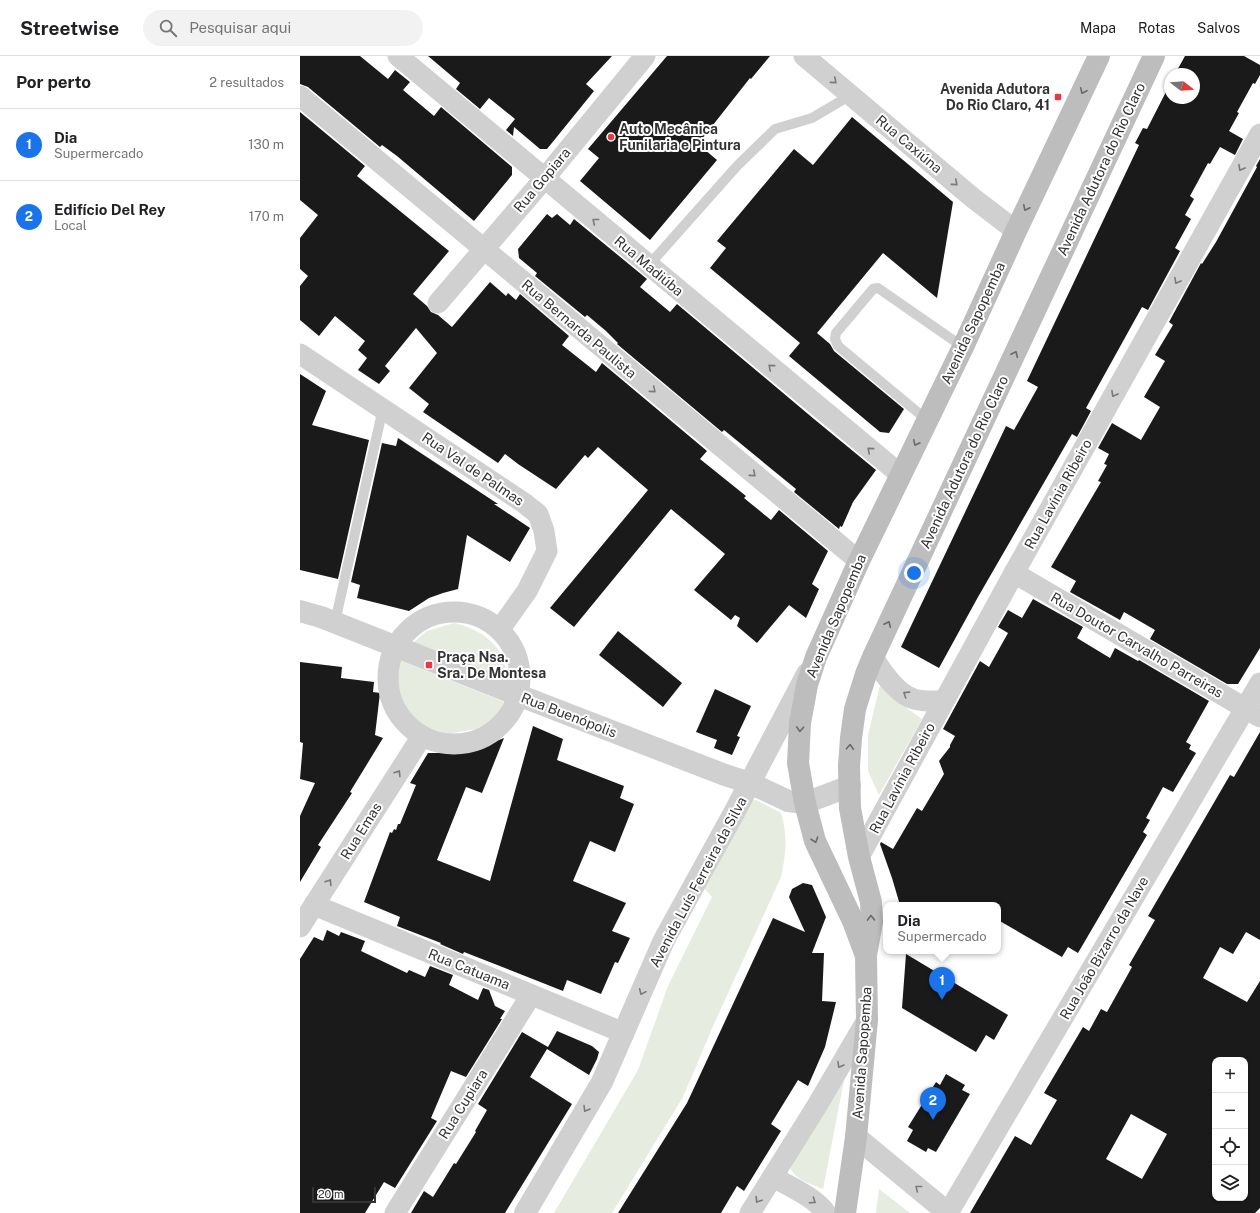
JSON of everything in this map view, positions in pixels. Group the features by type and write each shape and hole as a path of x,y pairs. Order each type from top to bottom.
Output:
{"main road":[{"path":"1016,231 1099,56"},
{"name":"Avenida Adutora do Rio Claro","path":"866,956 872,922 871,902 859,857 850,808 850,786 851,738 855,709 866,674 1154,56"},
{"name":"Avenida Sapopemba","path":"845,1213 856,1137 867,1020 866,956 853,921 815,841 805,803 798,763 800,723 807,685 816,657 859,562 963,347 1016,231"}],"street":[{"name":"Rua Madiúba","path":"398,56 901,475"},
{"name":"Rua Gopiara","path":"438,303 544,179 645,56"},
{"name":"Rua Caxiúna","path":"804,56 973,198 1016,231"},
{"name":"Rua Bernarda Paulista","path":"300,96 859,562"},
{"name":"Rua Lavínia Ribeiro","path":"859,857 943,701 1260,134"},
{"name":"Rua Val de Palmas","path":"300,354 383,408 538,514 544,531 547,552 527,591 500,629"},
{"name":"Rua Doutor Carvalho Parreiras","path":"1014,573 1252,712"},
{"name":"Rua Buenópolis","path":"300,611 335,622 725,775 750,783 770,781 782,784 791,789 805,803"},
{"path":"452,612 470,613 485,619 500,629 509,640 515,653 519,666 520,681 518,695 510,713 497,728 480,739 460,744 441,743 422,736 406,723 395,706 391,693 389,686 389,666 396,646 406,632 420,621 436,614 452,612"},
{"name":"Avenida Luís Ferreira da Silva","path":"525,1213 602,1082 664,940 750,783 816,657"},
{"path":"873,657 888,680 898,690 913,699 943,701"},
{"name":"Rua João Bizarro da Nave","path":"948,1213 1252,712 1260,683"},
{"name":"Rua Emas","path":"300,927 422,736"},
{"path":"805,803 850,786"},
{"name":"Rua Catuama","path":"314,905 624,1033"},
{"name":"Rua Cupiara","path":"395,1213 531,995"},
{"path":"750,1213 818,1104 867,1020"},
{"path":"856,1137 948,1213"},
{"path":"773,1177 823,1208 826,1213"}],"lane":[{"path":"649,265 737,166 775,129 812,118 850,95"},
{"path":"927,420 838,346 835,339 836,333 873,289 878,288 963,347"},
{"path":"335,622 383,408"}],"shaded area":[{"path":"454,623 482,634 498,649 505,667 507,687 407,648 427,631"},
{"path":"399,660 504,702 494,720 476,729 448,734 423,727 404,708 396,684"},
{"path":"880,685 901,704 922,719 879,795 868,771 868,735"},
{"path":"756,800 781,813 785,829 786,845 781,877 714,1024 683,1097 612,1213 554,1213 638,1070 668,986 712,897 702,886 747,801"},
{"path":"845,1075 823,1189 807,1183 799,1178 788,1165"},
{"path":"879,1189 910,1213 876,1213"}],"building":[{"path":"300,56 360,56 388,79 395,70 410,82 403,90 434,116 441,107 512,167 512,175 474,221 397,156 382,145 380,147 308,87 300,84"},
{"path":"428,56 612,56 586,84 594,91 547,149 540,149 514,127 513,136 506,130 515,119 489,98 480,109 456,89 460,83"},
{"path":"667,56 770,56 751,79 750,78 698,144 717,160 650,240 580,181 599,158 588,149"},
{"path":"1185,56 1244,56 1260,65 1260,75 1255,84 1253,83 1237,112 1239,113 1229,131 1243,139 1235,155 1220,147 1210,164 1208,163 1190,196 1194,199 1185,215 1191,219 1175,248 1180,251 1148,310 1142,307 1086,408 1091,411 1077,437 1072,434 939,668 901,647 1006,426 1014,430 1038,387 1027,381 1139,145 1135,143 1143,128 1147,129 1164,96 1164,104 1200,104 1200,68 1178,68"},
{"path":"300,112 365,166 357,176 449,251 413,294 427,306 431,312 438,315 452,327 490,282 506,296 508,293 516,300 520,294 569,336 562,345 596,372 602,363 707,451 700,459 746,496 744,498 771,520 779,510 828,551 812,584 819,589 806,618 789,605 757,643 737,626 740,618 735,615 731,620 694,590 725,554 671,509 574,627 550,608 648,490 598,447 588,458 585,455 556,489 505,454 498,463 423,412 429,404 409,388 437,353 416,328 385,366 390,371 379,384 358,370 367,358 358,350 365,341 335,316 319,336 300,320 300,286 308,276 300,269 300,238 318,215 300,200"},
{"path":"852,117 953,202 937,298 883,253 817,333 830,344 834,351 904,409 889,433 880,432 789,356 800,343 710,268 726,248 717,241 794,149 813,165"},
{"path":"1260,159 1260,648 1238,684 1227,684 1150,639 1155,630 1124,612 1120,620 1070,592 1076,581 1051,567 1101,482 1098,481 1107,465 1104,464 1109,454 1098,448 1112,423 1141,440 1160,407 1144,397 1165,361 1155,355 1173,325 1169,322 1201,263 1202,264 1216,242"},
{"path":"547,214 552,218 557,214 570,225 574,219 647,279 640,287 670,312 677,304 876,470 853,502 842,527 840,526 839,529 794,492 796,489 724,430 722,432 617,344 618,343 606,331 587,315 585,317 535,276 537,273 519,258 518,249"},
{"path":"300,374 326,391 312,425 369,440 338,579 300,570"},
{"path":"398,438 498,504 494,504 530,528 510,562 467,535 458,589 429,598 409,611 357,598 360,585 351,582 382,443 396,446"},
{"path":"1033,599 1083,627 1077,638 1110,658 1115,648 1138,661 1139,660 1209,701 1186,742 1191,745 1189,749 1196,753 1173,792 1163,787 1146,818 1150,820 1143,832 1147,835 1078,953 1068,947 1062,957 1001,922 1001,902 899,902 880,844 881,842 893,849 917,808 922,811 944,774 939,761 950,747 955,736 943,729 980,661 989,667 1008,633 998,627 1008,610 1022,618"},
{"path":"618,631 682,683 663,707 599,655"},
{"path":"300,662 342,667 341,678 374,682 373,692 380,693 375,735 383,738 350,792 352,793 318,845 321,847 300,882 300,816 315,783 300,779 303,743 300,742"},
{"path":"715,689 751,706 737,736 740,737 732,755 714,748 717,740 696,732"},
{"path":"533,726 563,739 557,760 624,786 620,798 634,804 615,852 590,841 573,881 626,903 612,931 630,938 618,963 615,962 601,994 567,980 563,991 464,952 463,954 440,944 441,943 397,926 400,917 364,902 390,832 392,833 394,829 396,830 398,824 400,824 416,785 410,783 428,753 443,753 484,746 504,738 482,793 466,787 437,860 490,881"},
{"path":"1260,732 1260,940 1246,932 1233,954 1220,947 1203,978 1247,1002 1260,981 1260,1208 1255,1213 970,1213 1015,1136 1031,1145 1057,1100 1044,1093 1083,1027 1089,1031 1101,1009 1107,1012 1132,967 1129,965 1155,920 1148,916 1230,775 1234,777","holes":["1131,1114 1167,1134 1142,1179 1106,1159"]},
{"path":"803,883 812,885 826,917 812,953 824,953 822,1001 836,1002 825,1047 808,1086 798,1080 771,1124 781,1131 744,1191 737,1186 721,1213 618,1213 687,1103 773,918 805,932 789,897 792,889"},
{"path":"327,930 339,936 341,932 365,941 361,951 407,973 409,970 425,977 430,966 453,975 449,985 478,1000 483,988 489,990 495,1006 505,1011 500,1019 502,1019 466,1077 451,1071 431,1118 437,1121 395,1188 384,1182 365,1213 300,1213 300,959 314,937 323,941"},
{"path":"906,954 1008,1015 994,1040 986,1035 976,1052 902,1008"},
{"path":"557,1031 592,1046 599,1052 597,1059 589,1075 547,1049 530,1077 572,1104 505,1213 411,1213 424,1191 433,1197 454,1163 456,1164 476,1132 475,1131 487,1110 478,1104 522,1032 548,1047"},
{"path":"946,1074 965,1085 962,1090 970,1094 936,1152 928,1148 926,1152 907,1141 913,1130 908,1127 936,1082 940,1085"}],"place":[{"name":"Avenida Adutora Do Rio Claro, 41","path":"1058,97"},
{"name":"Auto Mecânica Funilaria e Pintura","path":"611,137"},
{"name":"Praça Nsa. Sra. De Montesa","path":"429,665"},
{"name":"Dia","path":"942,1000"},
{"name":"Edifício Del Rey","path":"933,1120"}]}
